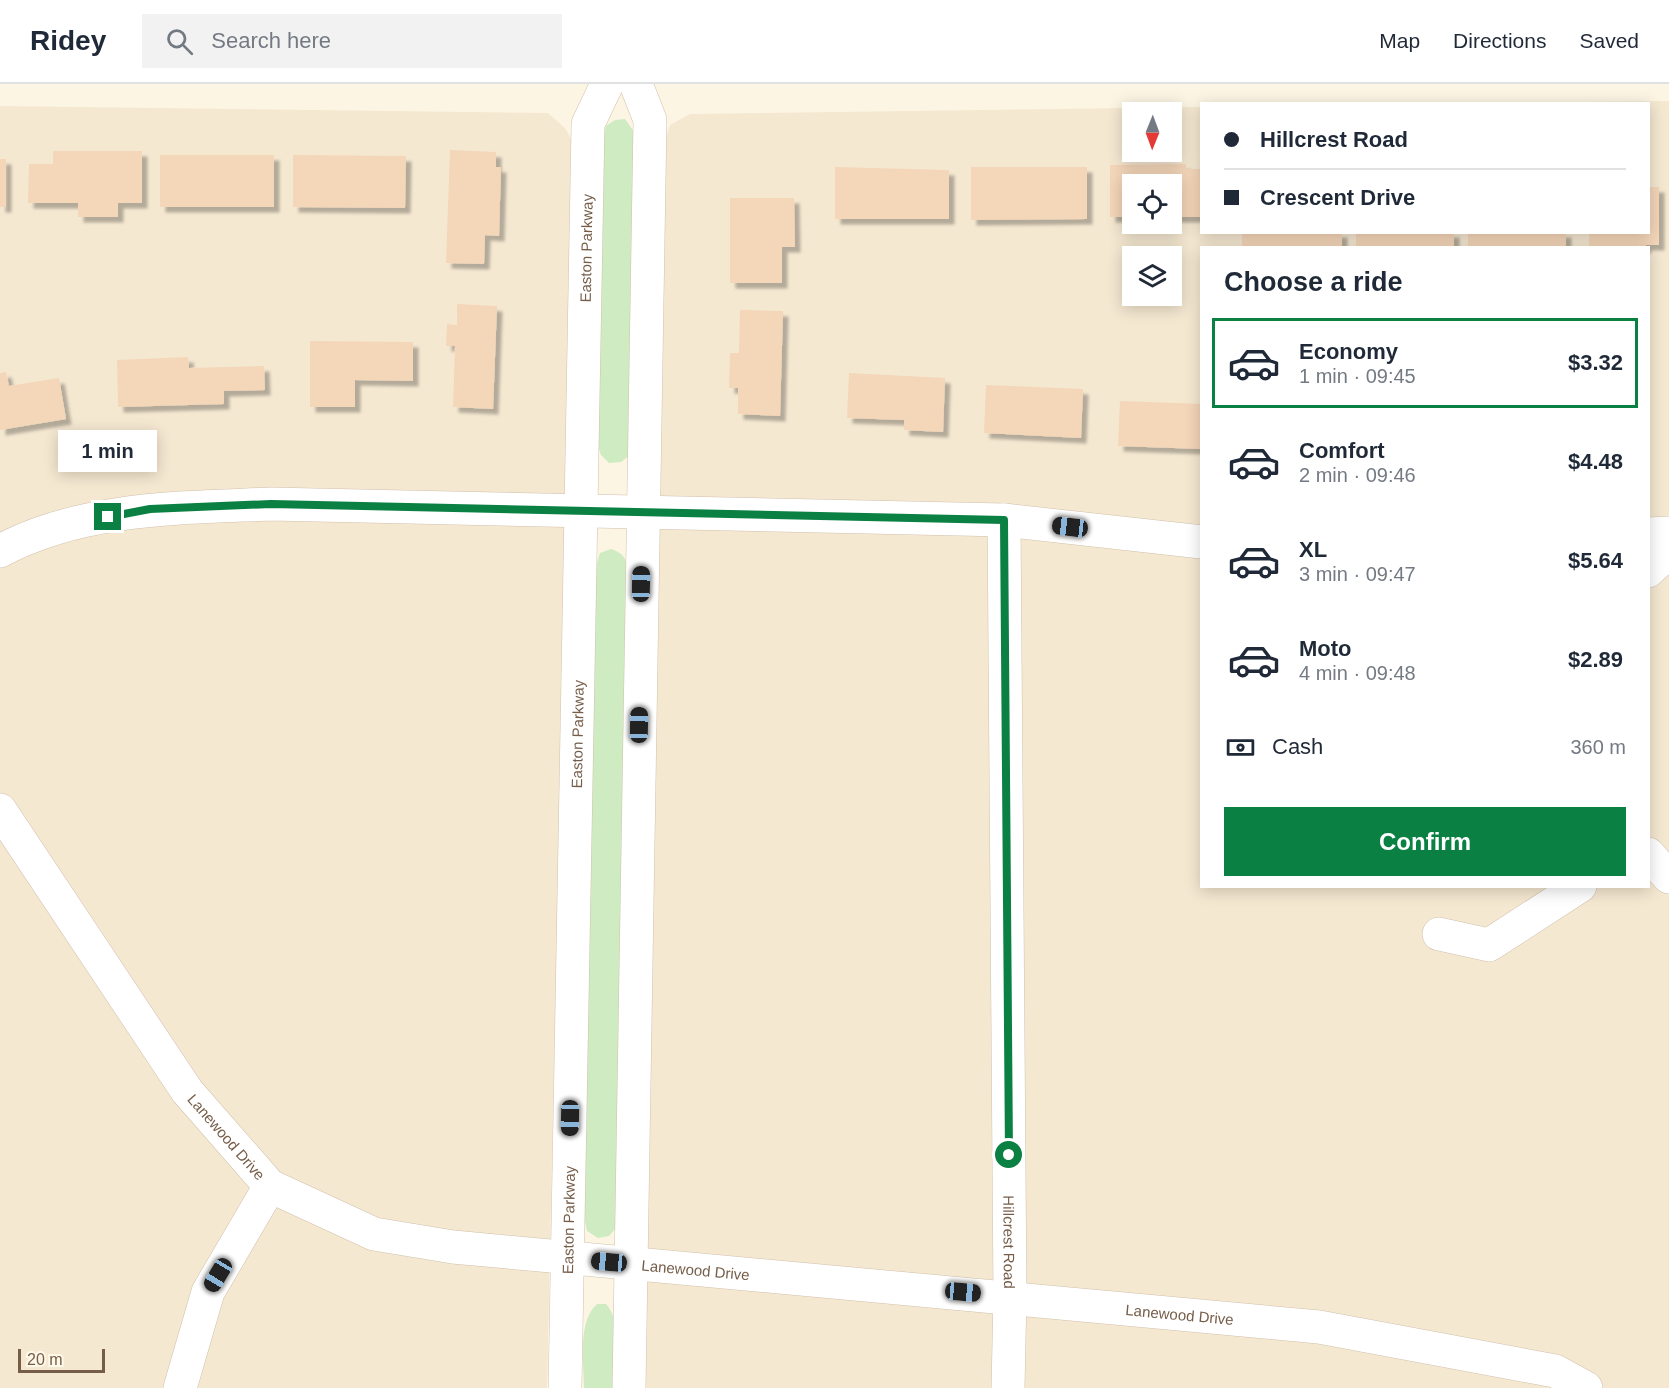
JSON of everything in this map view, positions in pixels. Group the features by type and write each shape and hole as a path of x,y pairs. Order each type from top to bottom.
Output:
{"street":[{"name":"Easton Parkway","path":"565,1388 588,124 607,84"},
{"path":"629,1388 650,120 636,84"},
{"path":"0,551 67,525 150,509 271,504 642,514 1004,520 1200,542"},
{"name":"Hillcrest Road","path":"1004,520 1010,1296 1008,1388"},
{"path":"1650,534 1669,533"},
{"path":"1650,569 1669,552"},
{"name":"Lanewood Drive","path":"0,810 188,1091 270,1186 374,1234 453,1247 1010,1296 1319,1326 1555,1371 1587,1388"},
{"path":"1650,856 1669,877"},
{"path":"1440,934 1489,945 1577,888"},
{"path":"180,1388 208,1292 270,1186"}],"shaded area":[{"path":"1669,101 1669,1388 643,1388 662,150 670,125 690,114 1122,108 1122,162 1182,162 1182,107 1200,107 1200,234 1650,234 1650,102 1568,102"},
{"path":"0,106 548,113 565,128 574,144 547,1388 0,1388"}],"green space":[{"path":"625,119 637,136 630,455 621,462 609,463 601,455 597,444 603,138 606,126 615,120"},
{"path":"611,549 623,556 628,570 616,1228 609,1236 598,1238 587,1231 584,1217 595,569 600,553"},
{"path":"597,1304 606,1304 615,1322 618,1344 615,1388 584,1388 584,1332 591,1312"}],"building":[{"path":"450,150 496,152 496,167 501,167 499,236 485,235 484,264 446,263"},
{"path":"53,151 142,151 142,203 118,203 118,217 78,217 78,203 28,203 29,164 53,164"},
{"path":"160,155 274,155 274,207 160,207"},
{"path":"293,155 406,156 405,208 293,207"},
{"path":"0,159 6,159 6,207 0,207"},
{"path":"1186,164 1186,169 1200,169 1200,217 1182,217 1182,174 1122,174 1122,217 1110,217 1110,165"},
{"path":"835,167 949,170 949,219 835,219"},
{"path":"971,167 1087,167 1087,219 971,220"},
{"path":"1650,187 1659,187 1659,245 1589,246 1589,234 1650,234"},
{"path":"730,198 794,198 795,247 782,247 782,283 730,283"},
{"path":"1242,234 1342,234 1342,246 1242,246"},
{"path":"1356,234 1454,234 1454,246 1356,246"},
{"path":"1468,234 1566,234 1566,246 1468,246"},
{"path":"457,304 497,306 493,409 453,407 455,346 446,346 447,324 457,325"},
{"path":"740,310 783,311 780,416 738,414 738,388 729,388 730,353 739,353"},
{"path":"310,341 413,342 413,381 355,380 355,407 310,407"},
{"path":"188,357 189,368 264,366 265,390 224,391 224,404 118,407 117,360"},
{"path":"6,372 9,386 59,378 66,419 0,430 0,373"},
{"path":"849,373 945,378 943,432 904,430 904,420 847,418"},
{"path":"986,385 1083,389 1081,438 984,433"},
{"path":"1120,401 1200,404 1200,449 1118,446"}],"route":[{"path":"108,517 150,509 271,504 642,514 1004,520 1009,1155"}]}
